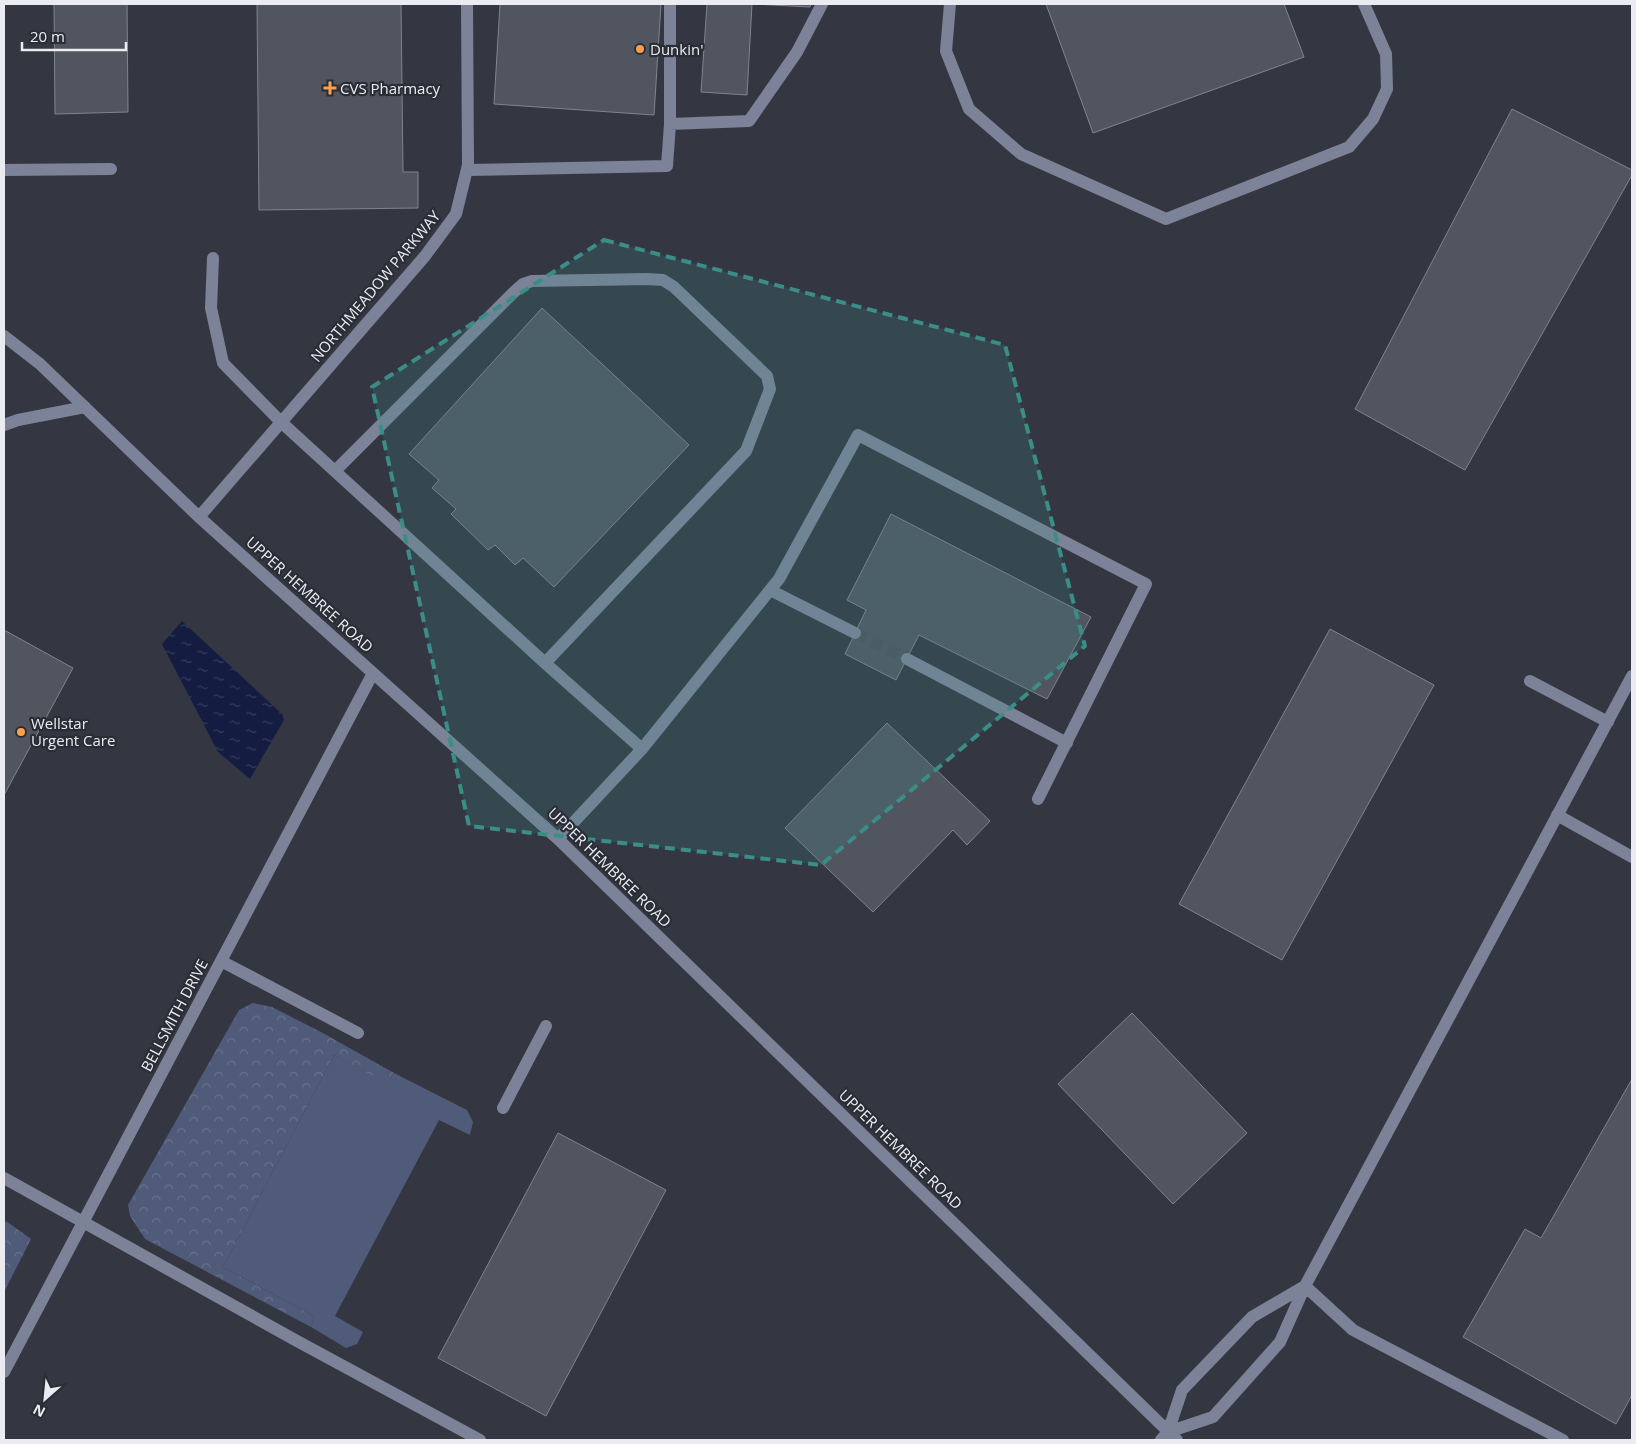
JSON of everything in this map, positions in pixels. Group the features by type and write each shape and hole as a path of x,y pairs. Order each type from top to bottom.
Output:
{"street":[{"name":"NORTHMEADOW PARKWAY","path":"199,516 425,256 456,214 468,165 467,4"},
{"path":"467,170 667,166 670,124 670,4"},
{"path":"670,124 750,122 797,52 822,4"},
{"path":"950,4 946,51 969,109 1021,154 1166,219 1349,147 1373,119 1386,89 1386,54 1364,4"},
{"path":"4,170 111,169"},
{"path":"213,258 211,308 223,363 281,422 642,749"},
{"path":"335,471 523,284 532,281 647,279 663,280 674,287 767,376 770,389 746,451 545,663"},
{"name":"UPPER HEMBREE ROAD","path":"4,336 40,364 199,516 558,839 1169,1437"},
{"path":"4,425 18,420 85,407"},
{"path":"558,839 642,749 779,578 858,435 1146,584 1038,799"},
{"path":"770,590 855,633"},
{"path":"907,659 1067,743"},
{"name":"BELLSMITH DRIVE","path":"4,1372 373,673"},
{"path":"1169,1437 1213,1417 1280,1342 1305,1286 1632,676"},
{"path":"1530,681 1608,722"},
{"path":"1557,816 1632,856"},
{"path":"221,961 358,1032"},
{"path":"503,1108 546,1026"},
{"path":"4,1178 297,1341 480,1440"},
{"path":"1169,1437 1182,1390 1252,1317 1305,1286"},
{"path":"1305,1286 1353,1330 1563,1440"}],"highlighted area":[{"path":"604,240 1005,345 1085,646 821,865 469,826 372,387"}],"green space":[{"path":"253,1003 272,1007 394,1073 388,1084 334,1055 223,1267 314,1316 311,1327 145,1239 130,1216 128,1205 239,1010"},
{"path":"334,1055 388,1083 394,1073 467,1110 473,1122 470,1135 439,1120 335,1316 363,1332 357,1344 346,1348 311,1327 314,1316 223,1267"},
{"path":"6,1221 31,1239 4,1292 4,1225"}],"water":[{"path":"182,621 282,714 284,720 250,779 218,752 162,644"}],"building":[{"path":"54,4 127,4 128,112 55,114"},
{"name":"CVS Pharmacy","path":"257,4 401,4 403,172 418,172 418,208 259,210"},
{"path":"500,4 661,4 654,115 494,104"},
{"path":"707,4 752,4 747,95 701,92"},
{"path":"754,4 811,4 810,7"},
{"path":"1046,4 1284,4 1304,57 1093,133"},
{"path":"1512,109 1632,170 1632,175 1465,470 1355,409"},
{"path":"542,308 689,445 554,587 523,558 515,565 495,545 488,550 451,514 456,509 432,488 439,480 409,454"},
{"path":"891,514 1091,617 1047,699 919,635 896,680 845,654 866,610 847,600"},
{"path":"1330,629 1434,685 1282,960 1179,904"},
{"name":"Wellstar Urgent Care","path":"4,630 73,668 4,795"},
{"path":"887,723 990,821 967,845 953,830 873,912 785,828"},
{"path":"1132,1013 1247,1133 1173,1204 1058,1084"},
{"path":"1632,1079 1632,1395 1616,1424 1463,1337 1525,1229 1541,1238"},
{"path":"558,1133 666,1190 546,1416 438,1358"}],"tunnel":[{"path":"855,633 907,659"}],"place":[{"name":"Dunkin'","path":"640,49"},
{"name":"CVS Pharmacy","path":"330,88"},
{"name":"Wellstar Urgent Care","path":"21,732"}]}
